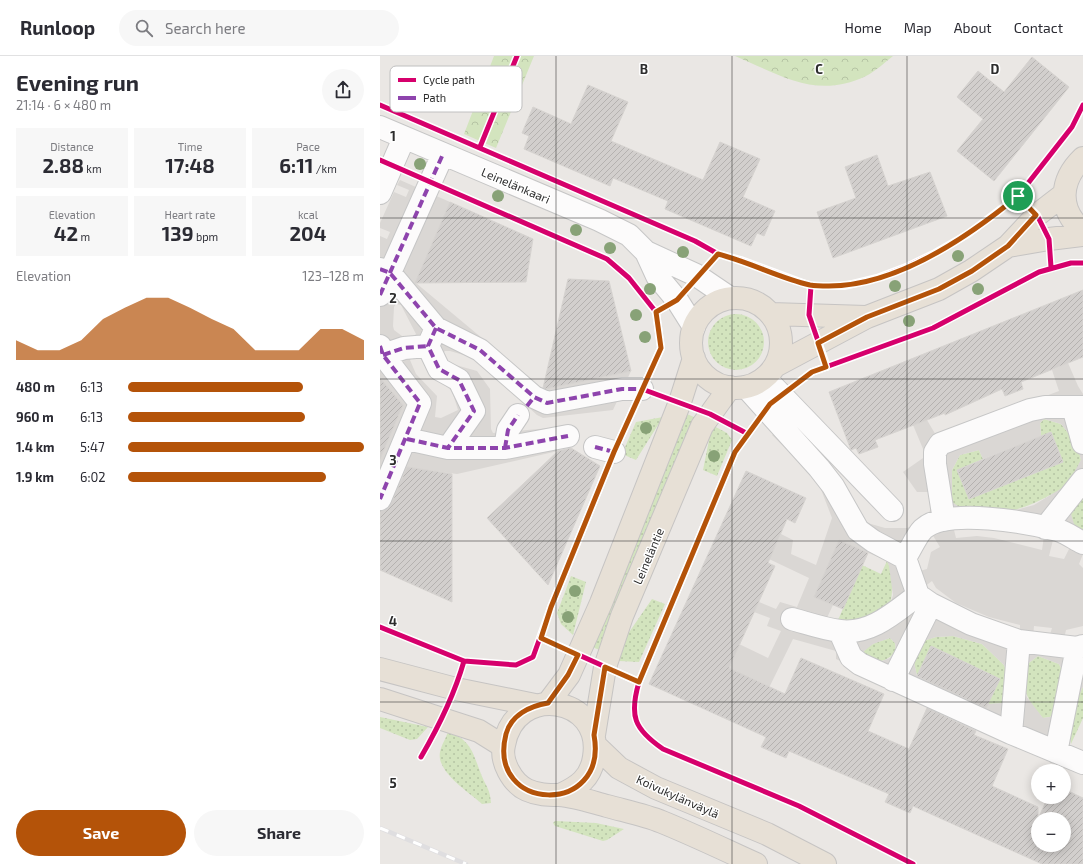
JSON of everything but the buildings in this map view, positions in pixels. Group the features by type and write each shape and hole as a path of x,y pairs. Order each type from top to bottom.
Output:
{"main road":[{"path":"1083,158 1073,168 1066,182 1063,195 1069,212 1076,225 1083,231"},
{"name":"Leineläntie","path":"595,741 605,667 622,616 702,426 754,380 867,317 939,289 972,271 1008,246 1036,215 1063,195"},
{"name":"Leineläntie","path":"1008,246 1083,235"},
{"path":"730,298 745,298 760,304 771,314 779,328 782,343 781,352 754,380 714,382 702,372 694,358 691,343 694,327 701,314 715,303 730,298"},
{"name":"Leineläntie","path":"771,314 867,317"},
{"path":"595,741 592,768 583,782 575,789 560,795 547,796 526,790 514,780 506,766 503,746 508,729 517,716 541,704 568,675 601,603 680,402 694,358"},
{"name":"Koivukylänväylä","path":"380,669 456,689 541,704 566,706 580,714 587,721 595,741 619,768 656,788 767,834 825,864"},
{"path":"380,699 479,731 503,746"},
{"path":"560,795 661,821 756,864"}],"street":[{"name":"Leinelänkaari","path":"380,127 599,220 629,235 646,252 696,275 730,298"},
{"path":"380,193 404,138"},
{"path":"380,295 385,271 443,154"},
{"name":"Leinelänkaari","path":"646,252 657,276 677,300 694,327"},
{"path":"385,271 432,337 439,369 459,380 474,411 448,448"},
{"path":"380,499 420,403 382,351 404,348 432,337 480,350 527,406"},
{"path":"754,380 892,510"},
{"path":"754,380 833,486 858,530 873,541 905,558 925,599 971,624 1019,641 1080,647 1056,752"},
{"path":"504,448 508,430 527,406 622,389 642,389"},
{"path":"944,520 935,464 935,452 940,444 1030,410 1045,407 1078,407 1083,443"},
{"path":"406,439 448,448 504,448 568,436"},
{"path":"1045,528 1083,480"},
{"path":"905,558 924,528 944,520 970,518 1012,520 1060,531 1083,543"},
{"path":"792,619 840,632 863,630 881,623 925,599"},
{"path":"893,680 925,599"},
{"path":"840,632 851,657 860,664 1011,733 1083,763"},
{"path":"1011,733 1019,641"}],"green space":[{"path":"494,56 534,56 522,85 522,66 490,66"},
{"path":"735,56 893,56 866,76 848,83 831,86 799,82 783,77"},
{"path":"472,112 511,112 496,148 464,134"},
{"path":"731,314 741,314 756,322 762,331 764,342 762,353 756,362 741,370 731,370 720,365 713,358 708,347 708,337 713,326 720,319"},
{"path":"685,413 696,418 600,650 589,646"},
{"path":"663,417 636,460 622,454 636,422"},
{"path":"1044,419 1061,424 1077,444 1081,460 1074,476 1065,488 1016,510 1003,512 977,512 964,509 952,503 952,470 960,455 979,450 983,459 957,470 969,499 1063,462 1051,432 1041,436 1040,423"},
{"path":"712,425 727,433 732,440 717,476 703,470"},
{"path":"1083,490 1083,539 1078,533 1072,520 1071,508 1077,496"},
{"path":"887,561 891,571 892,582 890,605 864,620 835,627 862,565 881,574"},
{"path":"571,576 586,582 573,635 561,624 557,613"},
{"path":"652,599 665,604 639,662 619,661 620,647 623,641"},
{"path":"953,636 982,644 1004,665 1009,677 1004,703 988,704 1000,679 931,646 917,676 913,658 923,641 936,637"},
{"path":"890,638 895,643 896,650 885,660 876,662 862,656 869,646"},
{"path":"1038,656 1059,664 1065,676 1059,707 1050,717 1043,718 1029,700 1025,688 1026,665"},
{"path":"1083,687 1083,718 1071,744 1070,722 1076,700"},
{"path":"380,717 428,727 417,739 410,740 380,728"},
{"path":"448,732 462,739 470,748 489,791 491,803 482,804 462,788 443,767 440,759 440,752"},
{"path":"555,821 596,823 624,829 603,841 555,826 553,823"}],"shaded area":[{"path":"400,180 450,202 416,283 543,389 631,371 613,410 543,418 537,415 474,358 445,351 443,353 445,362 477,371 490,389 491,429 493,433 561,427 565,444 558,451 457,474 411,468 380,538 380,459 403,405 380,378 380,236 387,239 390,232 380,228 380,223 394,192 406,197 409,190 397,185","holes":["396,304 401,305 416,334 412,339 402,336 394,330 394,307","413,356 424,357 435,377 452,391 458,410 441,418 435,417 437,396 416,374 410,360"]},
{"path":"1068,363 1083,394 1083,490 1074,498 1071,514 1083,554 1079,564 1083,568 1083,626 1066,630 1064,639 1083,637 1083,687 1072,709 1070,747 1035,751 836,659 836,651 793,639 758,710 720,665 739,644 768,658 781,631 767,626 770,618 754,612 759,602 776,609 780,602 797,607 809,578 769,559 781,534 793,540 791,554 816,565 832,518 817,479 772,435 786,426 864,522 885,528 907,528 918,524 929,513 934,492 917,492 903,472 926,456 913,425 927,420 937,437 1059,391 1052,370","holes":["1044,419 1061,424 1077,444 1081,460 1067,485 1034,505 1016,510 989,514 964,510 952,502 952,470 960,455 979,450 983,459 1041,436 1040,423","996,525 1044,536 1042,550 994,538 977,536 956,538 953,526","932,534 940,547 931,552 927,569 916,572 918,547","839,540 887,561 893,595 890,605 864,620 825,622 833,605 814,597","1053,540 1070,547 1064,559 1049,556","932,581 936,588 956,603 989,617 1020,625 1020,634 939,601 924,587","1034,626 1052,628 1049,638 1033,637","953,636 982,644 1004,665 1009,677 1004,703 988,704 986,708 917,676 913,658 923,641 936,637","890,638 895,643 896,649 890,658 882,661 867,661 862,656 863,652 873,644","1038,656 1059,664 1065,676 1059,707 1050,717 1043,718 1026,696 1023,681 1026,665"]}],"railway":[{"path":"380,828 466,864"}],"marked path":[{"path":"380,295 443,154"},
{"path":"380,269 390,273 436,328 480,350 534,397 547,403 622,389 642,389"},
{"path":"436,328 428,346 439,369 459,380 474,411 448,448"},
{"path":"380,346 383,355 420,403 380,499"},
{"path":"383,355 404,348 428,346"},
{"path":"527,406 534,397"},
{"path":"505,448 508,430 518,415"},
{"path":"407,439 448,448 505,448 568,436"},
{"path":"595,447 614,452"}],"cycle path":[{"path":"513,66 517,56"},
{"path":"380,105 390,109"},
{"path":"380,627 464,661 516,665 533,657 551,607 614,452 661,348 656,312 677,300 718,254 741,260 811,286 844,286 877,278 906,267 935,253 968,234 1018,196 1072,127 1083,105"},
{"path":"396,112 695,241 718,254"},
{"path":"480,147 494,112"},
{"path":"380,160 607,259 629,278 656,312"},
{"path":"1018,196 1037,215 1049,239 1051,267"},
{"path":"913,864 799,806 663,749 646,735 636,721 634,704 639,682 735,452 770,404 812,372 933,328 1039,272 1071,263 1083,263"},
{"path":"811,286 809,315 827,367"},
{"path":"642,389 710,414 748,434"},
{"path":"541,638 639,682"},
{"path":"421,757 446,710 464,661"}],"route":[{"path":"1018,196 1036,215 1008,246 972,271 939,289 867,317 818,343 826,367 812,372 770,404 735,452 639,682 605,667 594,735 596,746 592,768 583,782 575,789 560,795 547,796 526,790 514,780 506,766 503,746 508,729 517,716 535,705 548,703 568,675 578,655 541,638 551,607 614,452 661,348 656,312 677,300 718,254 740,260 812,286 844,286 877,278 906,267 935,253 968,234 1018,196"}]}
